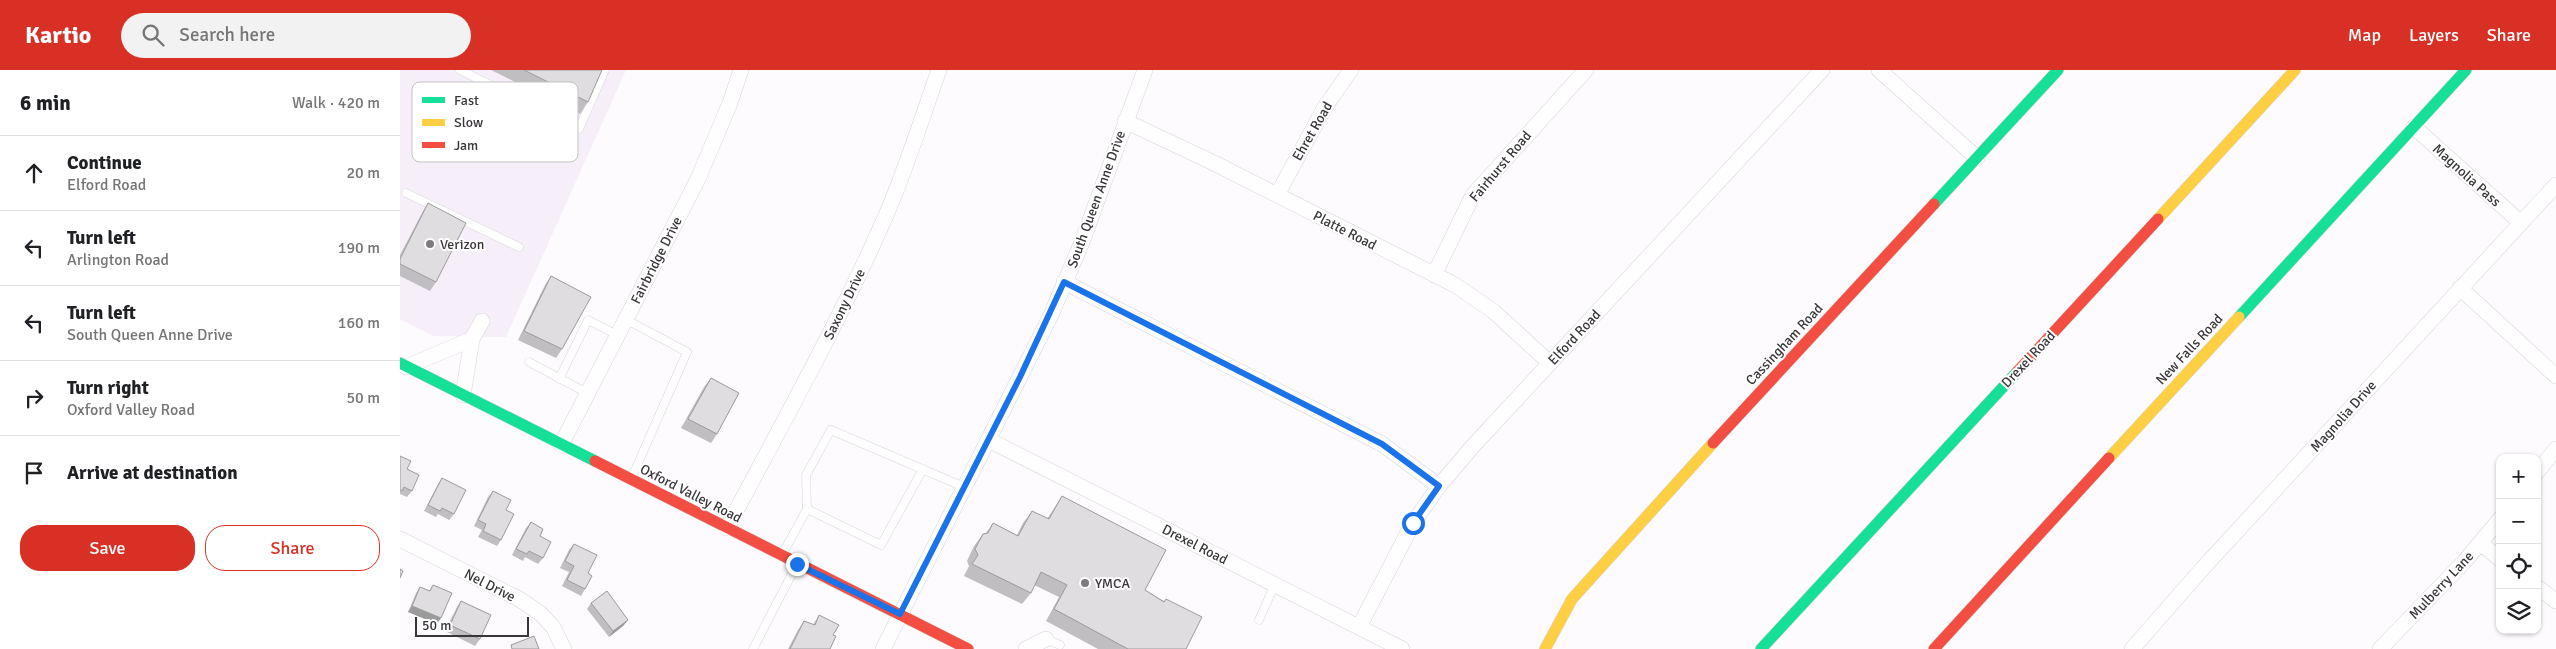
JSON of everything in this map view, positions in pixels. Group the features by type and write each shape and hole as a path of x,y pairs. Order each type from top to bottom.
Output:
{"street":[{"name":"Fairbridge Drive","path":"561,445 698,179 730,103 741,70"},
{"name":"Saxony Drive","path":"727,528 868,255 907,162 939,70"},
{"name":"South Queen Anne Drive","path":"883,649 989,440 1064,282 1082,242 1144,70"},
{"name":"Ehret Road","path":"1277,195 1325,107 1351,70"},
{"name":"Fairhurst Road","path":"1434,274 1473,195 1586,70"},
{"name":"Elford Road","path":"1359,627 1413,523 1439,486 1473,446 1822,70"},
{"path":"1879,70 1977,158"},
{"name":"Cassingham Road","path":"1545,649 1572,599 1604,561 2058,70"},
{"name":"Drexel Road","path":"1761,649 1876,522 2295,70"},
{"name":"New Falls Road","path":"1934,649 2466,70"},
{"name":"Platte Road","path":"1125,120 1434,274 1493,311 1550,363"},
{"name":"Magnolia Pass","path":"2414,127 2520,222"},
{"name":"Magnolia Drive","path":"2132,649 2520,222 2556,185"},
{"path":"1064,282 1382,444 1439,486"},
{"path":"2460,288 2556,376"},
{"path":"463,395 472,339 482,321"},
{"path":"403,365 472,339"},
{"name":"Oxford Valley Road","path":"403,365 900,614 961,647"},
{"name":"Drexel Road","path":"989,440 1402,649"},
{"path":"2541,467 2556,449"},
{"name":"Mulberry Lane","path":"2380,649 2428,601 2496,524"},
{"name":"Nel Drive","path":"400,539 519,599 540,613 553,627 564,649"},
{"path":"2480,543 2496,555"},
{"path":"2540,589 2556,601"},
{"path":"1026,649 1046,639"}],"lane":[{"path":"460,70 484,82"},
{"path":"578,129 605,70"},
{"path":"406,193 519,248"},
{"path":"625,319 686,352 630,480"},
{"path":"559,379 588,320 617,335"},
{"path":"529,362 587,394"},
{"path":"782,556 807,509 806,475 831,430 964,487"},
{"path":"807,509 881,545 923,469"},
{"path":"753,649 797,564"},
{"path":"1259,620 1275,584"},
{"path":"1046,639 1060,645"}],"shaded area":[{"path":"400,70 626,70 506,337 434,336 400,319"}],"building":[{"path":"524,70 602,70 588,102 578,97 578,82 548,82"},
{"name":"Verizon","path":"428,203 466,223 436,282 400,264 400,259"},
{"path":"551,276 591,297 562,349 524,331"},
{"path":"711,378 739,393 717,434 688,419"},
{"path":"400,456 411,461 407,469 419,475 412,491 404,487 402,491 400,490"},
{"path":"442,478 466,490 454,514 442,508 440,511 428,505"},
{"path":"493,491 511,500 506,510 514,514 501,540 483,531 486,524 478,520"},
{"path":"1062,496 1166,550 1145,590 1164,602 1166,599 1202,617 1186,649 1128,649 1054,609 1067,585 1041,572 1031,593 972,564 978,555 975,549 983,534 988,533 993,523 1018,536 1032,511 1049,519"},
{"path":"531,522 543,529 540,536 551,542 543,558 529,551 527,554 516,549"},
{"path":"574,544 597,555 588,573 592,576 585,589 567,580 574,566 565,561"},
{"path":"433,585 452,593 441,618 412,606 420,587 430,591"},
{"path":"607,591 628,620 613,631 591,603"},
{"path":"461,601 491,615 480,639 450,625"},
{"path":"819,615 839,625 833,635 836,636 830,649 790,649 804,621 815,625"},
{"path":"534,636 539,649 512,649 511,645"}],"traffic: fast":[{"path":"1934,204 2058,70"},
{"path":"2239,317 2466,70"},
{"path":"400,363 595,461"},
{"path":"1761,649 2017,372"}],"traffic: slow":[{"path":"2158,219 2295,70"},
{"path":"2109,458 2239,317"},
{"path":"1545,649 1572,599 1713,443"}],"traffic: jam":[{"path":"1713,443 1934,204"},
{"path":"2017,372 2158,219"},
{"path":"1934,649 2109,458"},
{"path":"595,461 968,649"}],"place":[{"name":"Verizon","path":"430,244"},
{"name":"YMCA","path":"1085,583"}],"route":[{"path":"797,564 900,614 1020,377 1064,282 1227,363 1382,444 1439,486 1413,523"}]}
